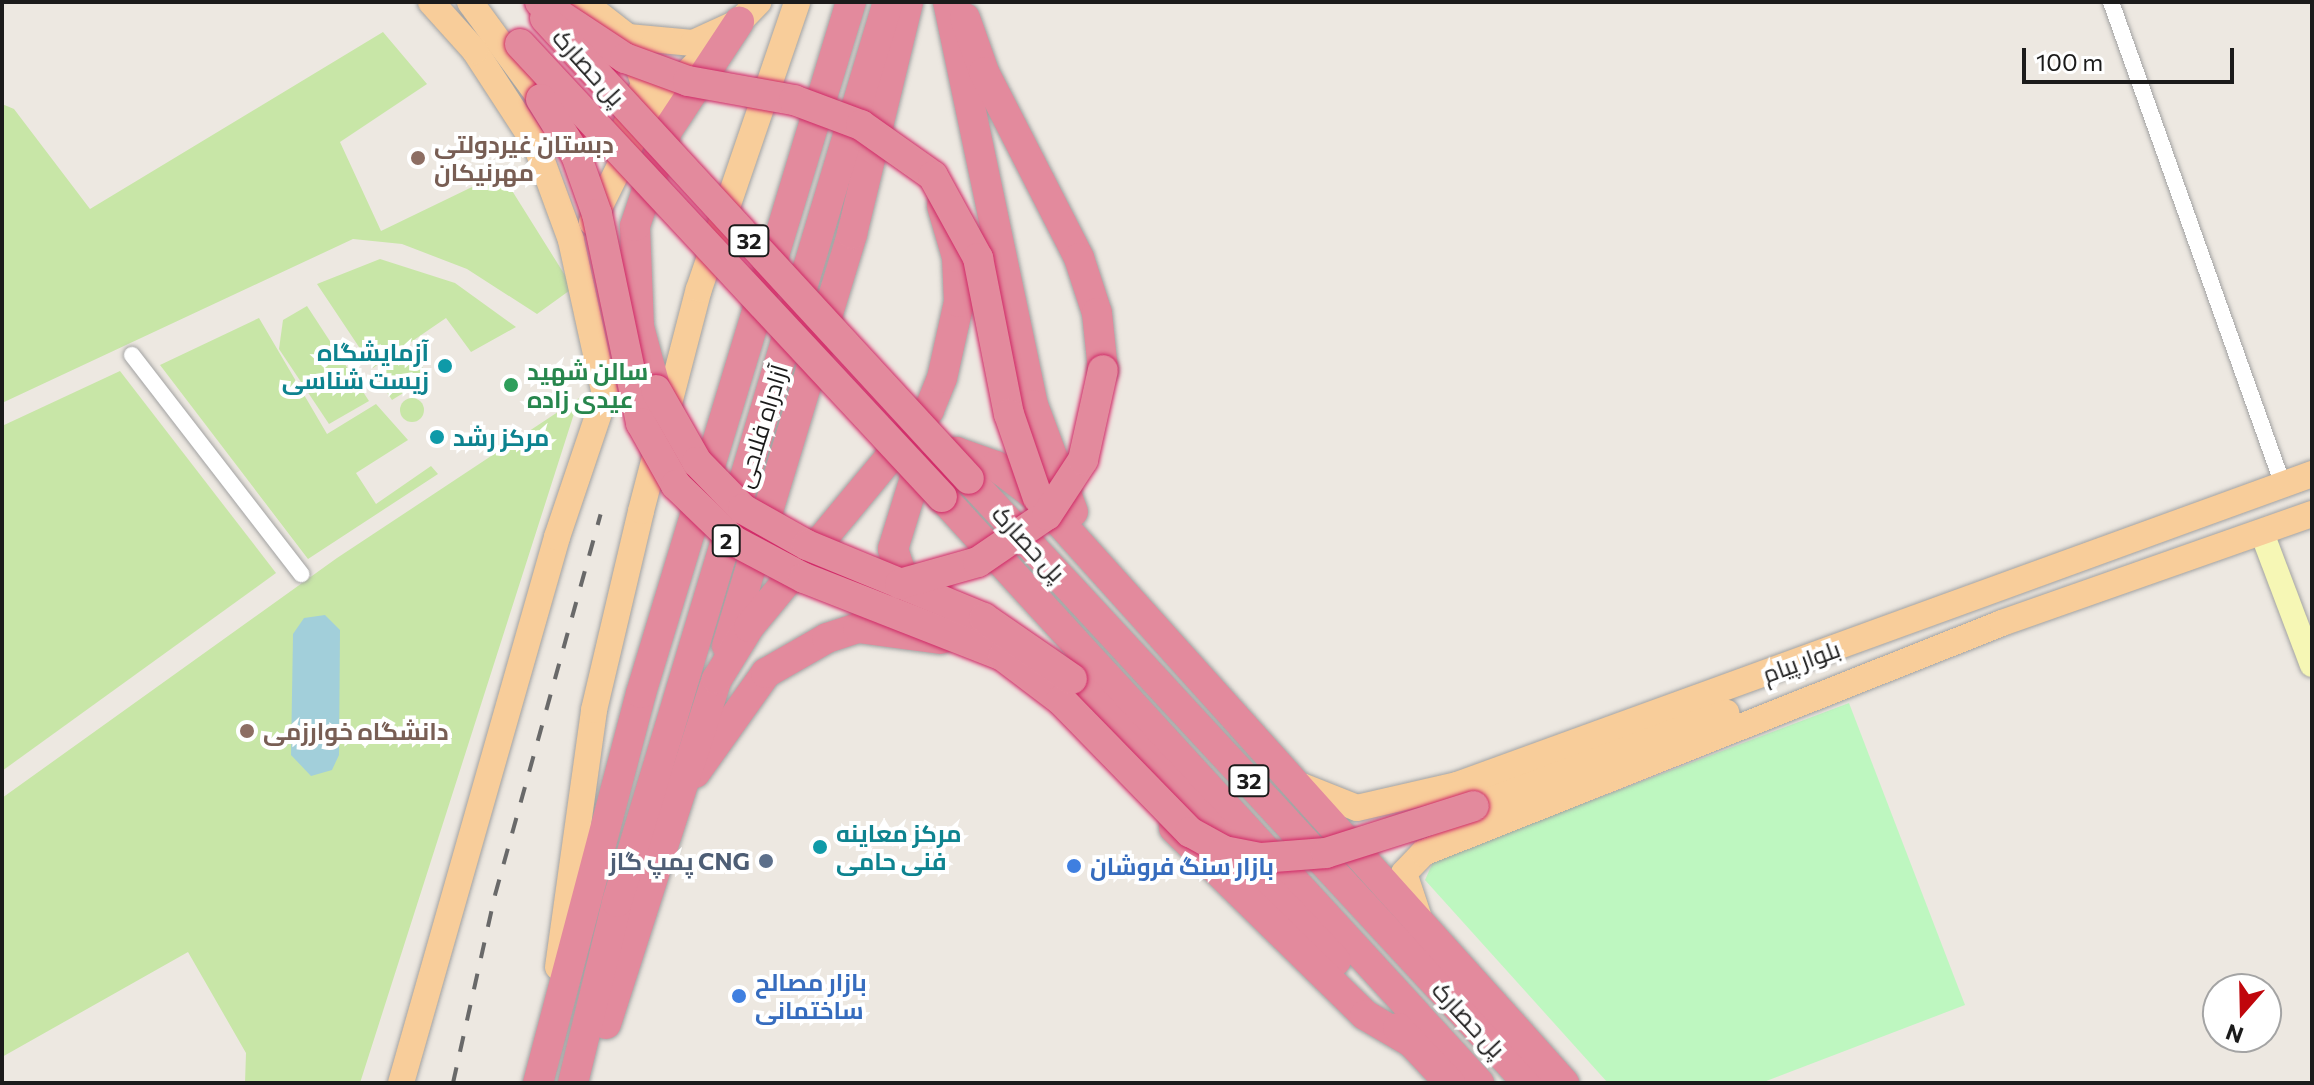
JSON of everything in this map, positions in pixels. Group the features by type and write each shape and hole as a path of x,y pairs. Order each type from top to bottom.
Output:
{"highway":[{"name":"پل حصارک","path":"530,2 1528,1083"},
{"path":"540,2 636,63 688,81 794,100 861,125 933,176 978,258 1009,414 1038,498"},
{"name":"آزادراه فلاحی","path":"538,1083 550,1025 641,693 851,2"},
{"name":"آزادراه فلاحی","path":"573,1083 617,902 888,2"},
{"path":"587,1083 674,804 717,679 852,234 908,2"},
{"path":"948,2 1045,451 1137,614"},
{"path":"826,586 927,579 978,562 1034,526 1083,460 1103,370 1097,313 1079,258 984,72 962,2"},
{"path":"749,12 667,131 635,226 639,327 656,390 697,462 743,509 807,545 984,618 1072,679 1450,1083"},
{"name":"پل حصارک","path":"520,44 942,497 1479,1083"},
{"path":"531,107 576,155 594,204 627,380 654,450 714,525 756,555 826,586 952,631 1025,670 1190,832 1224,851 1272,858 1335,852 1467,808"},
{"path":"717,679 797,566 929,410 954,346 959,302 957,257 933,176"},
{"path":"943,640 897,577 896,522 915,478 956,452 996,466 1038,498 1137,614 1422,922 1564,1083"},
{"path":"674,804 766,673 858,628 943,640 1018,678 1365,1015 1411,1042"}],"main road":[{"path":"431,2 531,107 588,146 622,134 644,84 628,37"},
{"path":"401,1083 605,395 579,273 531,107 470,2"},
{"name":"32","path":"481,2 520,44"},
{"path":"583,2 628,37 693,43 749,12"},
{"path":"550,1025 594,710 634,541 699,289 797,2"},
{"path":"579,273 593,221 629,138 663,91 749,12"},
{"name":"بلوار پیام","path":"1423,853 1467,808 2312,474"},
{"path":"1467,808 1919,642 2002,623 2312,514"},
{"name":"بلوار پیام","path":"1289,777 1340,806 1396,800 1467,808"},
{"path":"1396,800 1424,819 1423,853 1404,885 1422,922"}],"street":[{"path":"2111,2 2283,485"},
{"path":"132,355 301,574"},
{"path":"2262,533 2305,623 2312,665"}],"green space":[{"path":"383,32 427,84 340,142 381,231 501,173 573,288 537,314 467,269 402,244 353,239 2,403 2,104 14,109 90,209"},
{"path":"380,259 455,283 516,327 471,352 446,318 373,368 317,284"},
{"path":"307,306 369,401 329,424 279,349 283,320"},
{"path":"259,318 327,434 376,404 408,440 356,473 376,504 431,466 438,474 308,559 160,365"},
{"path":"411,351 429,377 392,400 376,376"},
{"path":"120,371 276,573 2,771 2,426"},
{"path":"412,398 423,405 424,410 417,421 412,422 401,415 400,410 407,399"},
{"path":"579,398 360,1083 245,1083 246,1053 188,952 2,1057 2,798 337,558"},
{"path":"1849,703 1965,1005 1761,1083 1608,1083 1425,880 1434,860"}],"water":[{"path":"325,615 340,630 339,755 332,770 311,776 291,755 293,634 304,618"}],"railway":[{"path":"453,1083 495,895 601,514"}],"place":[{"name":"دبستان غیردولتی مهرنیکان","path":"418,158"},
{"name":"آزمایشگاه زیست شناسی","path":"445,366"},
{"name":"سالن شهید عیدی زاده","path":"511,385"},
{"name":"مرکز رشد","path":"437,437"},
{"name":"دانشگاه خوارزمی","path":"247,731"},
{"name":"مرکز معاینه فنی حامی","path":"820,847"},
{"name":"پمپ گاز CNG","path":"766,861"},
{"name":"بازار سنگ فروشان","path":"1074,866"},
{"name":"بازار مصالح ساختمانی","path":"739,996"}]}
